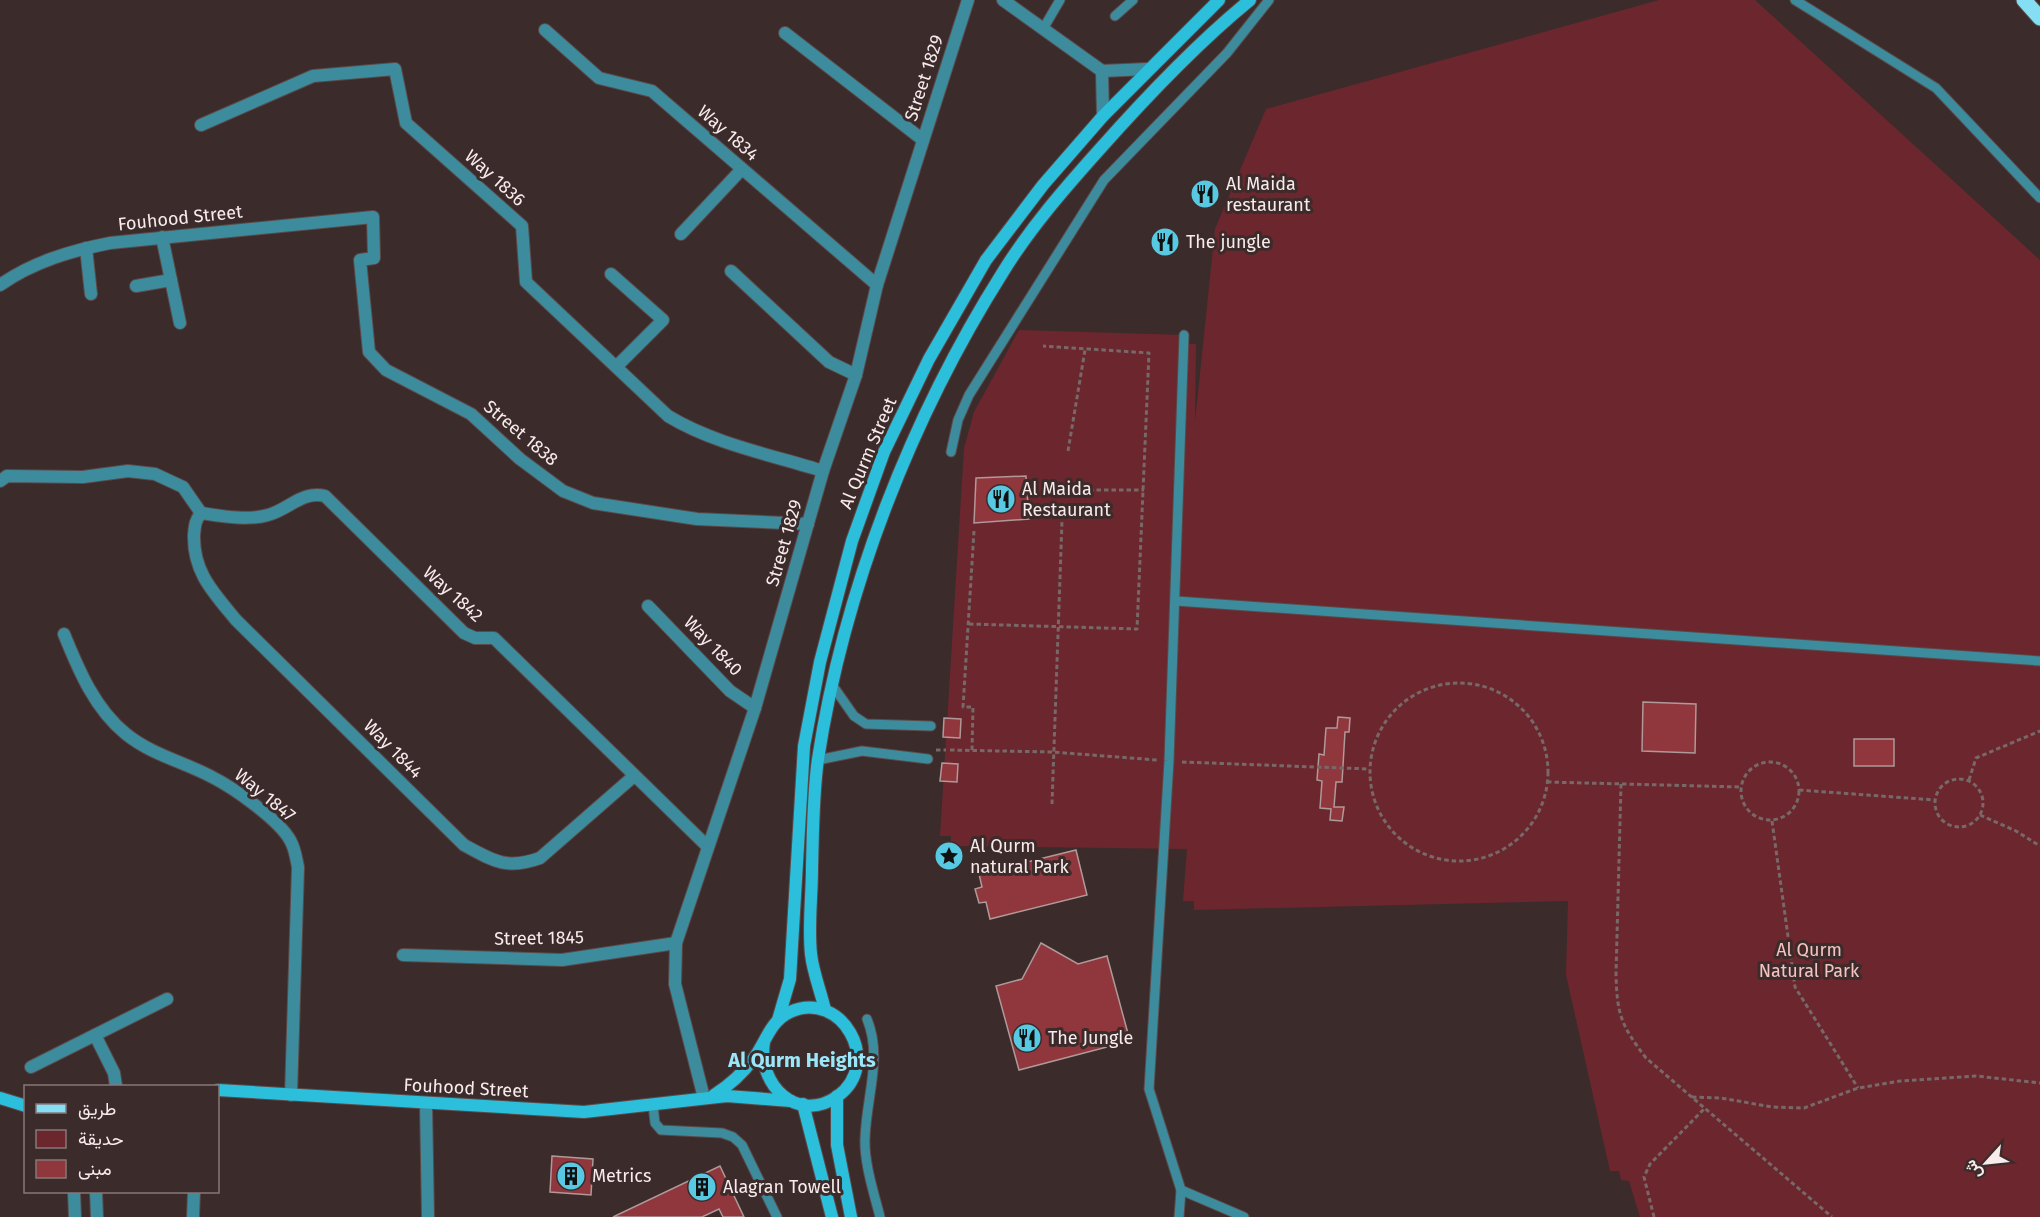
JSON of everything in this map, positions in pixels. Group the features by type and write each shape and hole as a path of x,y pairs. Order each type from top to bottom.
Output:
{"main road":[{"name":"Al Qurm Street","path":"778,1020 790,979 804,746 820,662 866,499 884,452 929,359 986,260 1042,185 1103,116 1147,69 1219,0"},
{"name":"Al Qurm Street","path":"825,1010 811,956 818,760 833,686 887,503 948,366 1004,270 1057,197 1136,108 1228,18 1250,0"},
{"path":"2024,0 2040,18"},
{"path":"708,1098 747,1068 778,1020 800,1009 825,1010 839,1018 850,1029 857,1050 856,1073 848,1086 826,1102 797,1102 771,1085 764,1071 762,1055 764,1042"},
{"name":"Fouhood Street","path":"219,1090 584,1112 743,1095 797,1102"},
{"path":"837,1096 837,1144 851,1217"},
{"path":"0,1098 24,1105"},
{"path":"797,1102 832,1217"}],"street":[{"name":"Street 1829","path":"708,1098 675,984 676,943 755,708 823,471 856,375 877,285 968,0"},
{"path":"1003,0 1102,71 1147,69"},
{"name":"Way 1834","path":"545,30 599,78 651,91 877,285"},
{"path":"785,33 923,140"},
{"name":"Way 1836","path":"201,125 313,76 394,69 406,123 522,226 525,282 668,416 687,428 823,471"},
{"path":"1102,71 1103,116"},
{"path":"681,234 742,169"},
{"name":"Fouhood Street","path":"0,285 18,273 69,252 86,248 162,237 373,217"},
{"name":"Street 1838","path":"373,217 374,258 360,260 369,352 386,370 471,414 520,459 563,491 593,503 698,519 808,524"},
{"path":"162,237 180,323"},
{"path":"86,248 91,294"},
{"path":"731,271 829,362 856,375"},
{"path":"611,274 663,320 617,366"},
{"path":"136,286 171,280"},
{"path":"0,481 8,476 83,477 129,471 155,474 183,487 201,513"},
{"name":"Way 1842","path":"201,513 227,517 268,516 312,495 325,496 464,633 475,638 494,638 707,846"},
{"name":"Way 1844","path":"201,513 195,520 194,554 207,585 236,620 464,844 504,864 522,864 540,858 634,776"},
{"name":"Way 1840","path":"648,606 730,691 755,708"},
{"name":"Way 1847","path":"64,634 84,680 114,723 128,735 157,753 213,777 254,806 290,838 298,867 291,1095"},
{"name":"Street 1845","path":"403,955 562,960 676,943"},
{"path":"31,1067 167,999"},
{"path":"95,1035 114,1073 116,1085"},
{"path":"426,1104 428,1217"},
{"path":"193,1217 194,1193"},
{"path":"75,1217 74,1195 96,1195 98,1217"}],"lane":[{"path":"1115,16 1133,0"},
{"path":"951,452 958,420 969,395 1104,180 1227,53 1269,0"},
{"path":"1795,0 1936,88 2040,198"},
{"path":"1043,29 1056,2"},
{"path":"1179,1217 1181,1190 1149,1089 1176,601 1184,334"},
{"path":"1176,601 2040,661"},
{"path":"833,686 854,716 866,724 931,726"},
{"path":"818,760 862,752 928,759"},
{"path":"867,1019 874,1038 874,1048 864,1142 880,1217"},
{"path":"653,1105 655,1123 666,1132 722,1133 738,1141 777,1217"},
{"path":"1181,1190 1244,1217"}],"path":[{"path":"969,624 1137,629 1149,353 1043,346"},
{"path":"1068,451 1085,350"},
{"path":"1089,490 1144,490"},
{"path":"1052,804 1062,521"},
{"path":"972,750 973,707 963,707 974,531"},
{"path":"1451,682 1485,686 1509,698 1526,714 1542,740 1547,782 1536,817 1506,848 1482,859 1449,861 1412,848 1386,823 1372,796 1369,770 1374,743 1392,712 1413,695 1451,682"},
{"path":"1969,780 1976,758 2040,730"},
{"path":"1768,761 1783,765 1792,772 1799,790 1795,806 1785,817 1772,821 1760,819 1749,812 1741,801 1740,788 1747,772 1755,765 1768,761"},
{"path":"1954,779 1969,780 1980,790 1983,805 1980,815 1966,826 1956,827 1947,824 1938,814 1935,800 1942,786 1954,779"},
{"path":"1547,782 1740,788"},
{"path":"1621,784 1617,1005 1624,1030 1646,1059 1832,1217"},
{"path":"1799,790 1935,800"},
{"path":"1980,815 2016,831 2040,846"},
{"path":"1772,821 1795,987 1858,1088"},
{"path":"1690,1097 1720,1098 1772,1107 1804,1108 1858,1088 1900,1081 1976,1076 2040,1083"},
{"path":"1654,1217 1644,1177 1650,1164 1704,1109"}],"green space":[{"name":"Al Qurm Natural Park","path":"1659,0 1755,0 2040,260 2040,1217 1640,1217 1629,1181 1621,1180 1619,1171 1610,1171 1566,975 1568,901 1194,910 1194,901 1183,901 1187,849 951,846 951,836 940,836 964,448 974,412 1019,330 1185,335 1185,344 1196,344 1195,422 1215,229 1266,109"}],"building":[{"name":"Al Maida Restaurant","path":"1026,476 1029,519 974,523 976,478"},
{"path":"1643,702 1696,704 1695,753 1642,751"},
{"path":"1338,717 1350,718 1349,732 1345,732 1342,782 1336,782 1334,807 1344,807 1342,821 1330,820 1331,809 1320,808 1322,781 1317,780 1319,754 1324,755 1326,728 1337,728"},
{"path":"944,718 961,719 960,738 943,737"},
{"path":"1854,739 1894,739 1894,766 1854,766"},
{"path":"942,763 958,764 957,782 940,781"},
{"path":"1076,850 1087,895 990,919 986,902 979,903 975,889 982,887 979,874"},
{"path":"1041,943 1078,964 1107,956 1130,1041 1019,1070 996,986 1022,979"},
{"name":"Metrics","path":"552,1156 593,1159 591,1195 550,1192"},
{"name":"Alagran Towell","path":"720,1166 744,1217 723,1217 719,1209 702,1217 613,1217"}],"place":[{"name":"Al Maida restaurant","path":"1205,194"},
{"name":"The jungle","path":"1165,242"},
{"name":"Al Maida Restaurant","path":"1001,499"},
{"name":"Al Qurm natural Park","path":"949,856"},
{"name":"The Jungle","path":"1027,1038"},
{"name":"Metrics","path":"571,1176"},
{"name":"Alagran Towell","path":"702,1187"}],"district":[{"name":"Al Qurm Heights","path":"802,1060"}]}
